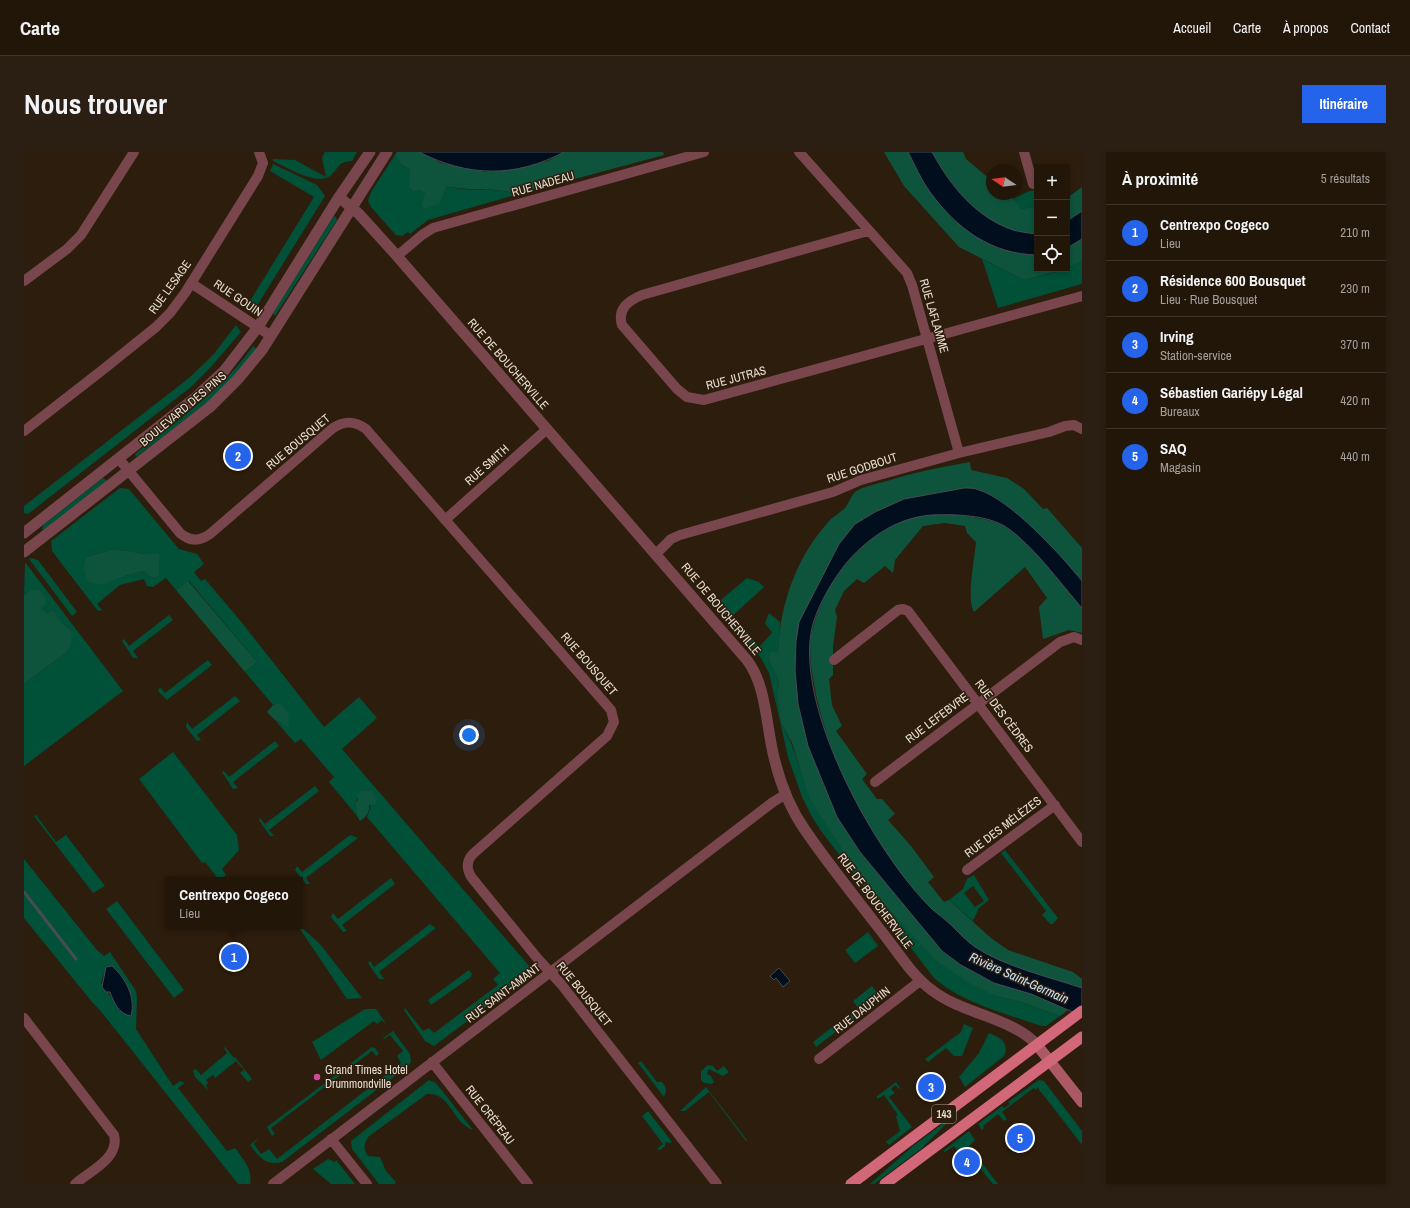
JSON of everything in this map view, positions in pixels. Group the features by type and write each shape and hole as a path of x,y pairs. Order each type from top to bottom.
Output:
{"main road":[{"name":"143","path":"851,1184 1082,1011"},
{"name":"143","path":"885,1184 1082,1037"},
{"path":"1036,1045 1082,1102"}],"street":[{"path":"24,281 67,248 81,235 134,152"},
{"name":"BOULEVARD DES PINS","path":"24,531 119,459 205,390 233,362 258,327 339,197 370,152"},
{"name":"BOULEVARD DES PINS","path":"24,552 129,471 223,395 248,368 271,336 387,152"},
{"name":"RUE NADEAU","path":"397,256 422,235 433,228 704,152"},
{"name":"RUE LAFLAMME","path":"799,152 907,273 912,284 960,453"},
{"path":"1024,152 1033,184"},
{"name":"RUE LESAGE","path":"24,431 156,327 170,313 191,283 258,176 263,163 261,155"},
{"name":"RUE DE BOUCHERVILLE","path":"339,197 351,207 397,256 752,666 763,698 773,752 786,794 804,829 920,981 950,1003 1013,1028 1029,1038 1036,1045"},
{"name":"RUE JUTRAS","path":"868,231 642,295 626,303 621,311 622,325 677,389 687,397 708,400 1082,296"},
{"name":"RUE GOUIN","path":"191,283 271,336"},
{"name":"RUE BOUSQUET","path":"119,459 180,533 188,539 200,540 210,534 333,428 341,423 350,422 366,428 609,707 614,718 614,725 607,736 474,853 467,863 468,870 472,878 538,959 551,972 717,1184"},
{"name":"RUE GODBOUT","path":"656,554 671,540 692,531 834,492 861,480 960,453 1049,432 1065,426 1074,425 1082,429"},
{"name":"RUE SMITH","path":"445,520 547,429"},
{"path":"24,531 34,544"},
{"name":"RUE DES CÈDRES","path":"834,660 896,612 903,609 913,616 1082,842"},
{"name":"RUE LEFEBVRE","path":"875,782 1060,642 1078,638"},
{"name":"RUE SAINT-AMANT","path":"273,1184 773,802 786,794"},
{"name":"RUE DES MÉLÈZES","path":"967,870 1055,805"},
{"name":"RUE DAUPHIN","path":"819,1059 920,981"},
{"path":"24,1018 114,1135 115,1144 111,1156 75,1184"},
{"name":"RUE CRÉPEAU","path":"432,1062 528,1184"},
{"path":"331,1139 367,1184"}],"green space":[{"path":"325,152 357,152 352,161 341,164 330,176 324,178 317,179 273,161 273,159 295,160 326,177 322,158"},
{"path":"397,152 419,152 441,163 485,172 548,161 564,152 663,152 664,155 515,195 502,191 464,189 447,186 440,203 425,209 422,205 425,193 419,190 413,191 409,187 410,169 402,165 395,155"},
{"path":"884,152 908,152 930,192 954,220 1028,255 1034,255 1034,272 1055,272 1024,280 959,247 904,186"},
{"path":"932,152 963,152 966,159 986,176 986,200 1014,200 1022,209 1034,207 1034,234 1012,230 999,225 975,209 955,188"},
{"path":"395,155 402,165 410,169 419,190 425,193 425,199 440,203 447,186 464,189 502,191 515,195 428,220 410,234 408,232 402,236 396,235 371,207 368,201 371,192"},
{"path":"273,164 317,185 325,196 255,309 247,306 314,197 270,171"},
{"path":"1082,187 1082,211 1070,219 1070,200 1070,196"},
{"path":"1034,190 1034,207 1022,209 1014,200 1022,200 1022,194"},
{"path":"334,216 337,220 275,316 273,313"},
{"path":"1082,239 1082,261 1070,267 1070,246"},
{"path":"982,259 1024,280 1055,272 1070,272 1070,267 1082,261 1082,284 998,308"},
{"path":"236,325 241,332 210,368 191,387 28,514 24,513 24,506 189,378 213,355"},
{"path":"253,346 257,349 237,373 206,404 136,457 135,454 183,417 213,391 241,362"},
{"path":"970,462 971,470 1007,478 1024,489 1043,509 1047,508 1082,548 1082,581 1052,549 990,495 978,489 964,488 875,512 855,524 839,544 796,641 795,670 798,704 808,746 837,817 860,852 942,951 961,965 994,983 1031,994 1068,1010 1060,1016 1022,1002 996,996 971,984 936,961 878,897 850,862 810,799 792,743 781,723 777,695 779,682 768,658 770,652 778,652 782,616 792,581 800,564 819,533 831,519 845,508 855,492 869,486 905,476"},
{"path":"103,478 107,481 44,530 42,529 43,525"},
{"path":"120,488 129,489 179,549 197,554 204,564 194,572 201,581 205,579 239,619 324,727 359,697 377,718 342,749 530,967 526,977 434,1046 425,1041 404,1010 405,1008 423,1031 429,1028 434,1033 498,985 493,979 500,973 367,817 370,809 371,791 362,790 355,803 357,816 329,782 334,777 301,739 295,743 274,719 282,724 280,703 273,705 245,672 257,662 189,581 176,590 166,578 153,587 147,586 144,579 120,585 97,604 102,610 98,611 52,551 51,541","holes":["114,549 146,554 159,554 151,578 144,571 125,576 87,557"]},
{"path":"953,514 998,523 1023,540 1082,608 1082,633 1069,630 1043,639 1039,607 1047,598 1025,567 974,612 972,606 971,589 976,542 967,533 965,526 945,523 923,526 895,560 893,573 885,566 864,583 857,579 844,591 835,610 837,617 833,647 833,675 829,679 832,705 842,726 836,731 867,774 862,779 877,799 882,799 895,814 888,820 911,846 934,877 928,882 944,902 949,900 991,938 1008,950 1073,972 1082,979 1082,988 1011,965 985,953 974,946 933,910 894,865 860,812 834,756 817,699 811,665 810,647 812,631 821,604 840,571 861,548 888,528 919,516"},
{"path":"114,549 146,554 159,554 159,576 151,578 144,571 100,585 89,582 84,570 84,563 87,557"},
{"path":"29,559 38,560 77,612 72,616"},
{"path":"25,562 123,691 24,766 24,684 66,653 70,629 63,624 53,612 47,613 41,608 45,596 38,590 29,591 24,595"},
{"path":"747,578 759,582 764,587 729,619 716,604"},
{"path":"188,581 257,662 245,672 176,590"},
{"path":"38,589 45,596 46,603 41,608 47,613 53,611 63,624 70,629 71,641 70,647 66,653 24,684 24,595 29,591"},
{"path":"769,613 780,622 778,652 768,658 779,682 777,695 781,723 791,743 800,768 833,835 850,862 936,961 996,996 1022,1002 1060,1016 1046,1026 1041,1026 985,1007 958,995 934,978 821,831 802,797 788,757 769,673 761,658 736,628 742,626 759,647 772,633 765,623"},
{"path":"169,615 173,620 133,651 138,658 133,658 122,641 124,639 129,646"},
{"path":"208,660 212,665 167,700 158,691 160,687 165,693"},
{"path":"235,696 240,701 197,735 201,740 197,741 186,727 187,722 192,729"},
{"path":"280,703 288,715 289,725 287,727 274,719 267,712 273,705"},
{"path":"275,741 279,746 233,782 238,788 233,789 222,772 224,771 229,777"},
{"path":"173,752 237,835 239,850 222,869 226,875 223,877 214,877 216,876 205,862 202,863 139,779"},
{"path":"315,786 319,791 269,830 274,836 270,836 259,820 260,818 265,824"},
{"path":"362,790 371,791 377,798 375,804 369,805 368,814 360,821 357,816 355,803 358,800 357,795"},
{"path":"36,815 56,842 66,835 105,886 93,893 34,816"},
{"path":"350,835 358,838 306,878 310,884 306,884 303,880 303,877 300,877 295,870 297,866 302,872"},
{"path":"1005,850 1058,918 1053,924 1050,924 1042,915 1046,911 1001,853"},
{"path":"24,859 97,950 104,956 110,952 136,991 136,1029 173,1086 180,1081 185,1083 178,1088 227,1151 235,1148 247,1164 251,1179 250,1184 238,1184 99,1009 24,918","holes":["112,966 118,972 132,997 133,1010 120,1011 101,983 106,967"]},
{"path":"974,875 989,900 979,908 973,921 949,900 963,889 967,879","holes":["973,886 984,901 975,907 964,893"]},
{"path":"391,878 395,884 342,925 347,931 343,932 331,917 333,913 338,919"},
{"path":"117,901 184,990 174,998 106,909"},
{"path":"430,924 436,928 379,972 384,979 379,979 368,963 370,961 374,967"},
{"path":"300,929 303,929 320,944 362,998 347,999"},
{"path":"868,932 878,946 855,963 845,950"},
{"path":"469,970 472,974 471,977 431,1005 428,1000"},
{"path":"872,986 881,998 850,1022 851,1012 858,1008 853,1001"},
{"path":"365,1009 376,1009 385,1022 384,1023 382,1020 377,1024 374,1021 321,1060 312,1042"},
{"path":"964,1024 973,1028 962,1056 954,1056 946,1048 928,1062 925,1059 961,1032"},
{"path":"831,1028 841,1028 816,1047 813,1042"},
{"path":"393,1031 410,1054 411,1062 408,1066 282,1162 267,1162 260,1157 250,1145 258,1138 254,1144 261,1154 269,1149 277,1159 401,1063 397,1056 403,1051 390,1035 384,1039 383,1038"},
{"path":"989,1033 997,1036 1005,1044 1006,1051 1004,1056 965,1087 959,1077 979,1053"},
{"path":"225,1047 252,1079 248,1082 240,1073 244,1070 236,1061 215,1078 213,1075 206,1080 208,1083 206,1085 208,1090 195,1077 193,1070 196,1069 201,1075 227,1053 224,1048"},
{"path":"372,1047 375,1048 379,1054 376,1056 372,1051 271,1128 275,1134 272,1136 267,1127"},
{"path":"641,1061 657,1082 662,1082 665,1086 666,1091 664,1097 638,1063"},
{"path":"708,1065 713,1066 717,1071 724,1066 729,1072 723,1076 709,1069 707,1074 711,1076 714,1082 712,1084 704,1083 701,1080 701,1071"},
{"path":"429,1080 436,1083 473,1130 460,1121 447,1103 441,1098 435,1095 427,1094 368,1137 365,1147 366,1154 368,1156 380,1157 386,1171 396,1182 395,1184 379,1184 352,1149 351,1141"},
{"path":"1039,1080 1044,1081 1082,1131 1082,1145 1040,1092 1038,1087 1036,1090 1034,1088 1031,1090 1002,1112 1007,1119 1004,1121 998,1114 983,1126 984,1128 982,1130 978,1124 1002,1106 1004,1108 1010,1104 1008,1102"},
{"path":"896,1082 900,1088 899,1089 895,1085 891,1089 895,1093 889,1097 912,1127 889,1145 886,1142 900,1131 896,1116 898,1115 884,1095 878,1099 876,1097"},
{"path":"706,1087 747,1140 746,1141 709,1092 685,1111 680,1111"},
{"path":"648,1111 672,1142 665,1142 665,1146 660,1150 657,1149 663,1144 642,1116"},
{"path":"949,1119 950,1120 922,1148 874,1184 870,1184 913,1146"},
{"path":"969,1131 975,1140 969,1146 998,1184 993,1184 970,1156 965,1160 954,1146 945,1152 943,1151"},
{"path":"328,1159 335,1162 336,1160 355,1184 331,1184 313,1169"}],"water":[{"path":"419,152 564,152 528,166 510,170 492,171 473,170 455,166"},
{"path":"908,152 932,152 956,188 975,208 999,224 1013,230 1034,234 1034,255 1020,254 1005,250 976,237 964,228 940,205 921,177"},
{"path":"1082,211 1082,239 1070,246 1070,236 1070,219"},
{"name":"Rivière Saint-Germain","path":"964,488 977,489 1006,505 1049,543 1082,581 1082,608 1036,554 1016,535 999,523 970,516 932,515 896,524 875,536 848,561 836,576 816,614 811,633 810,666 817,703 829,742 846,781 866,820 888,855 911,886 934,911 971,944 986,954 1012,965 1082,988 1082,1016 1031,994 994,983 961,965 942,951 860,852 837,817 808,746 798,704 795,670 796,641 799,622 839,544 855,524 875,512 904,499"},
{"path":"112,966 122,976 129,989 132,1002 131,1016 120,1010 115,1004 110,992 106,992 102,987 106,967"},
{"path":"779,968 790,981 783,987 776,978 774,980 770,976"}],"waterway":[{"path":"24,892 76,959"}],"place":[{"name":"Résidence 600 Bousquet","path":"238,456"},
{"name":"Centrexpo Cogeco","path":"234,957"},
{"name":"Grand Times Hotel Drummondville","path":"317,1077"},
{"name":"Irving","path":"931,1087"},
{"name":"SAQ","path":"1020,1138"},
{"name":"Sébastien Gariépy Légal","path":"967,1162"}]}
